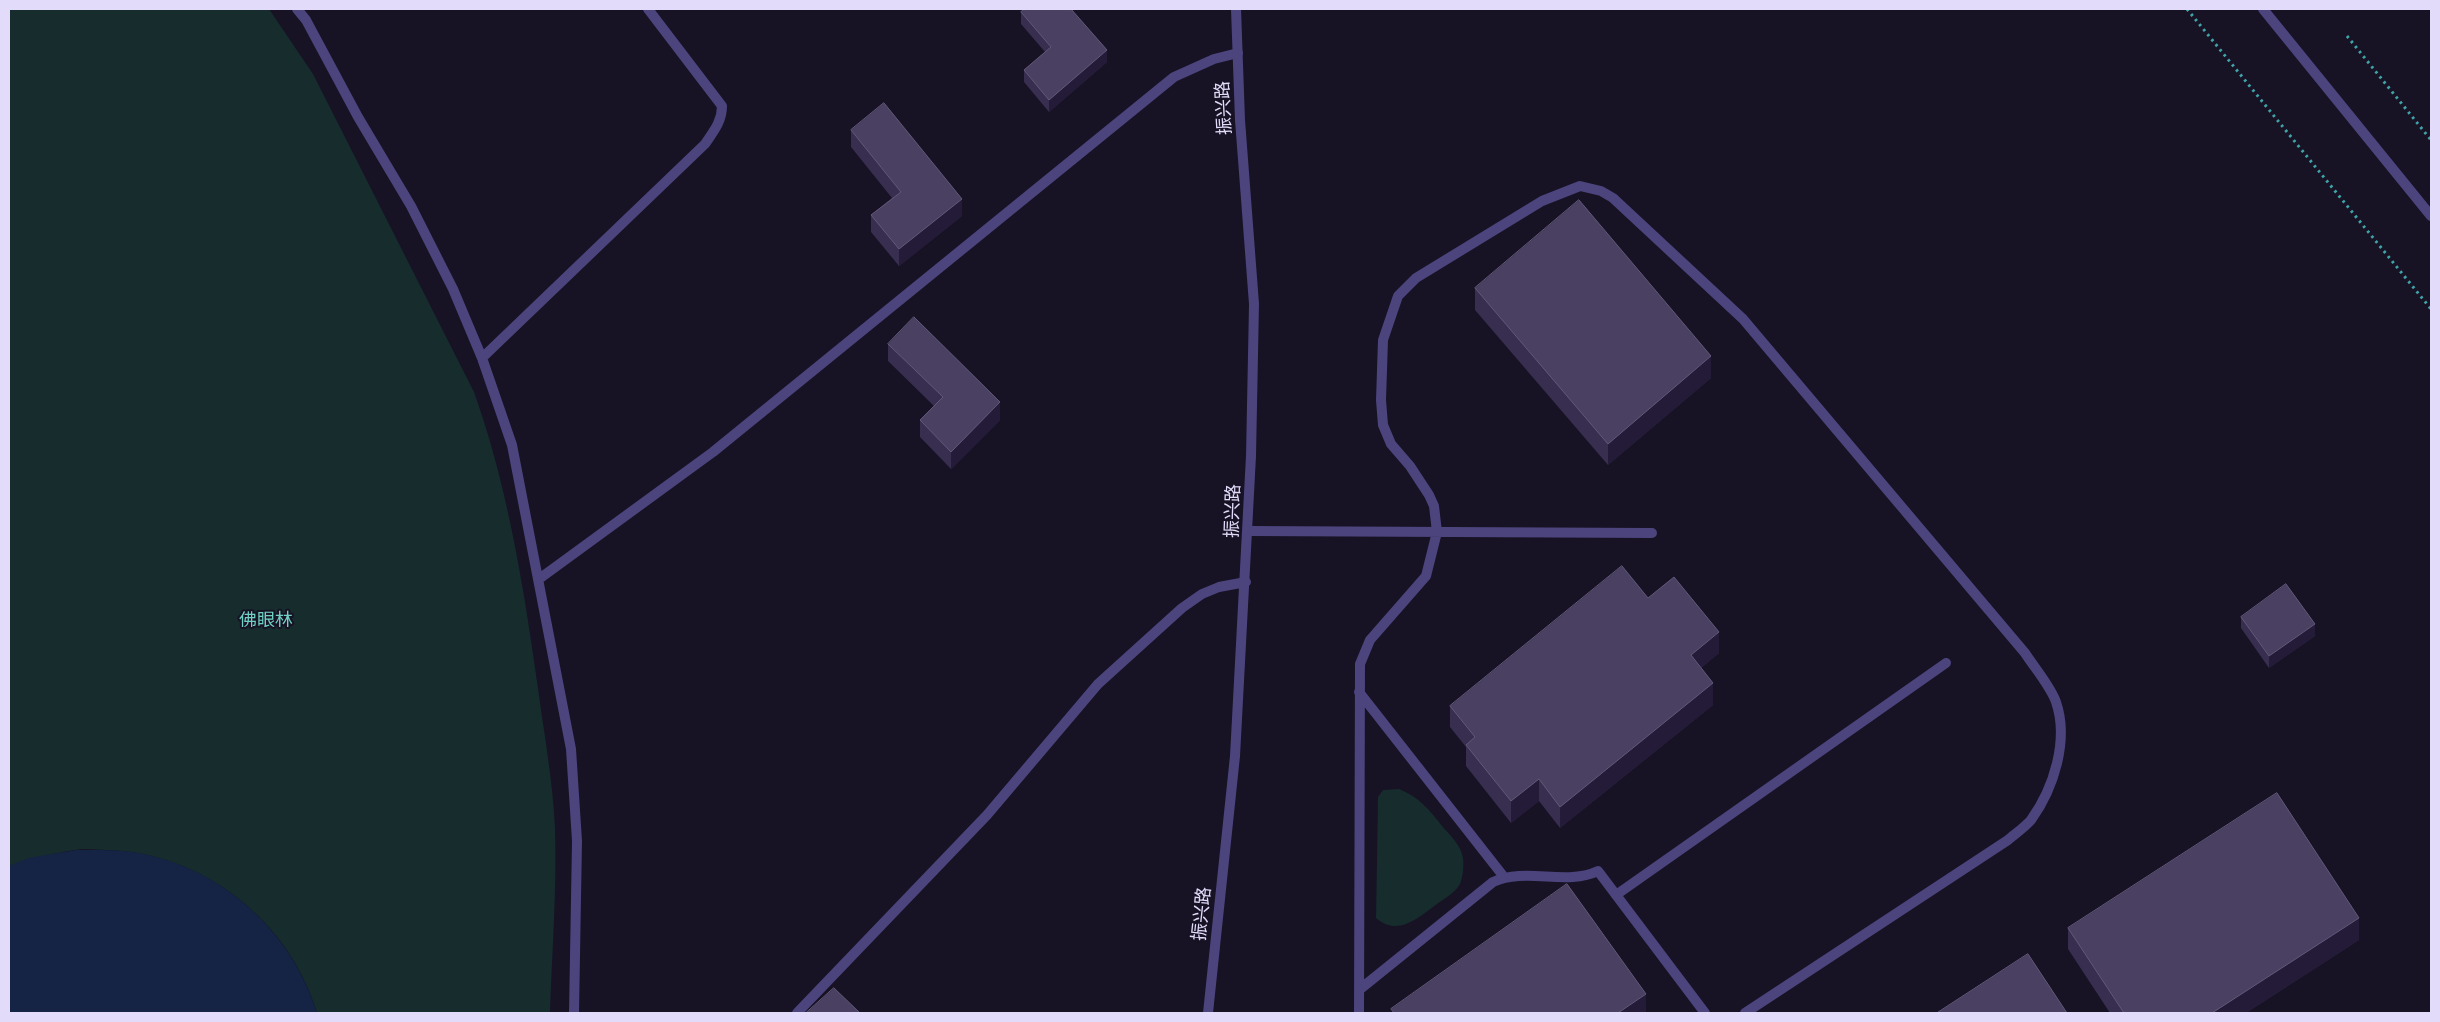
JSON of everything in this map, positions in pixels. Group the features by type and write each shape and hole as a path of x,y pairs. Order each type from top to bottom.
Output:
{"street":[{"path":"297,9 306,20 358,117 411,206 453,290 482,358 512,445 571,749 577,841 574,1013"},
{"path":"482,358 705,144 717,126 722,115 722,106 648,9"},
{"name":"振兴路","path":"1208,1013 1235,756 1249,531 1254,304 1241,139 1236,9"},
{"path":"2263,9 2431,216"},
{"path":"539,579 713,452 1174,77 1214,59 1238,53"},
{"path":"1359,1013 1360,664 1370,640 1426,576 1437,532 1434,506 1429,495 1410,466 1391,444 1384,425 1381,400 1384,340 1398,296 1416,278 1542,201 1580,186 1601,192 1618,202 1743,319 2025,654 2056,701 2061,726 2059,756 2049,786 2030,820 2008,840 1745,1013"},
{"path":"1249,531 1652,533"},
{"path":"797,1013 987,815 1098,684 1182,608 1202,594 1219,587 1246,582"},
{"path":"1616,895 1946,663"},
{"path":"1359,692 1504,877"},
{"path":"1359,990 1493,882 1504,877 1584,877 1598,871 1705,1013"}],"path":[{"path":"2187,9 2431,309"},
{"path":"2346,36 2431,140"}],"green space":[{"name":"佛眼林","path":"9,9 269,9 313,74 474,392 506,501 533,651 552,793 555,828 555,874 550,1013 317,1013 304,980 286,949 264,922 237,898 208,878 176,863 142,854 106,850 83,849 67,851 9,866"},
{"path":"1399,789 1423,804 1452,837 1462,853 1463,867 1460,884 1452,893 1415,920 1400,926 1392,926 1376,918 1378,797 1383,790"}],"water":[{"path":"76,850 124,851 152,856 181,865 207,878 232,894 255,913 275,935 307,985 317,1013 9,1013 9,866 29,858"}],"building":[{"path":"1025,9 1071,9 1107,50 1049,100 1024,70 1051,47 1021,12"},
{"path":"884,103 962,199 899,249 871,215 901,192 851,130"},
{"path":"1579,200 1711,356 1608,444 1475,288"},
{"path":"914,317 1000,402 951,452 920,420 943,397 888,344"},
{"path":"1622,566 1648,598 1674,577 1719,632 1691,655 1713,683 1560,807 1539,779 1511,801 1466,745 1475,737 1450,706"},
{"path":"2286,584 2315,624 2269,656 2241,617"},
{"path":"2277,793 2359,918 2212,1013 2124,1013 2068,928"},
{"path":"1567,884 1646,994 1618,1013 1394,1013 1391,1009"},
{"path":"2028,954 2067,1013 1937,1013"},
{"path":"834,988 860,1013 806,1013"}]}
